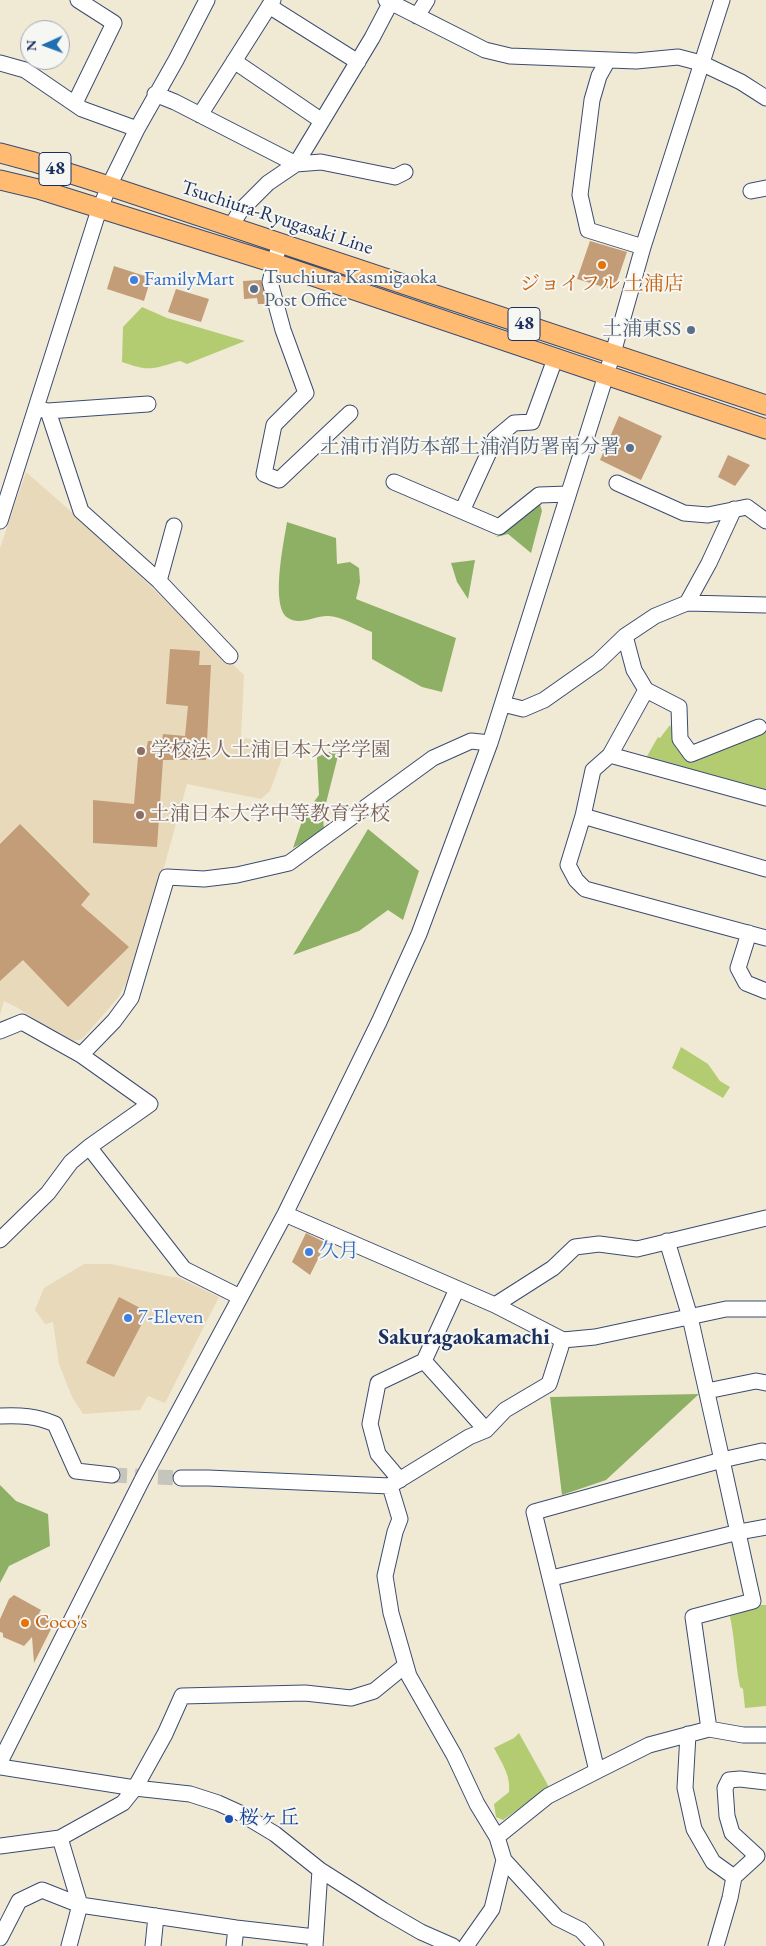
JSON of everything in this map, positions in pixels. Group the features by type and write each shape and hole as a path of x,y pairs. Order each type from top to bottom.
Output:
{"main road":[{"name":"Tsuchiura-Ryugasaki Line","path":"0,153 109,186 766,405"},
{"name":"48","path":"0,180 38,189 274,263 766,429"}],"street":[{"path":"75,103 114,23 78,0"},
{"path":"0,521 42,410 100,208 155,94 176,60 207,0"},
{"path":"417,16 427,0"},
{"path":"0,1762 142,1480 285,1214 379,1022 419,934 503,704 613,353 643,247 722,0"},
{"path":"230,226 241,210 268,183 296,164 358,62 390,1 485,50 510,56 608,60 636,61 678,57 701,62 741,82 766,98"},
{"path":"200,115 271,3 358,62"},
{"path":"608,60 599,76 592,100 580,195 588,230 643,247"},
{"path":"234,61 322,121"},
{"path":"0,63 25,70 82,109 137,129"},
{"path":"155,94 296,164 321,162 394,177 405,172"},
{"path":"281,243 270,282 283,330 306,393 274,425 264,474 280,480 350,413"},
{"path":"462,511 495,440 514,423 532,422 555,359"},
{"path":"42,410 148,404"},
{"path":"42,410 81,511 158,581 230,656"},
{"path":"394,482 499,527 538,495 568,494"},
{"path":"617,483 684,513 708,515 747,507 766,521"},
{"path":"687,603 710,563 734,509"},
{"path":"158,581 174,526"},
{"path":"503,704 523,709 544,700 598,662 625,636 655,616 687,603 766,605"},
{"path":"625,636 634,670 646,690 679,707 680,739 691,754 759,727"},
{"path":"646,690 610,755 593,770 583,816 568,865 576,880 585,889 766,938"},
{"path":"81,1056 114,1021 131,998 167,877 204,879 237,875 289,863 433,758 471,741 490,743"},
{"path":"610,755 766,798"},
{"path":"583,816 766,869"},
{"path":"749,933 738,968 746,983 766,990"},
{"path":"0,1032 22,1022 81,1056 150,1104 71,1162 48,1193 0,1240"},
{"path":"89,1147 184,1269 240,1297"},
{"path":"285,1214 495,1305 564,1340 595,1336 726,1310 766,1309"},
{"path":"495,1305 554,1268 575,1247 599,1244 637,1248 766,1218"},
{"path":"667,1241 690,1317 738,1532 760,1602 693,1617 709,1729"},
{"path":"456,1289 424,1360 378,1383 370,1424 378,1454 395,1483 400,1519 395,1532 385,1576 391,1612 409,1676 454,1755 477,1804 497,1837 504,1860 557,1918 581,1930 596,1946"},
{"path":"181,1478 395,1483 469,1437 486,1430 505,1410 549,1384 564,1340"},
{"path":"424,1360 486,1430"},
{"path":"707,1391 756,1381 766,1383"},
{"path":"0,1416 19,1415 41,1418 55,1424 76,1471 112,1475"},
{"path":"597,1771 552,1578 534,1512 722,1460 762,1450 766,1452"},
{"path":"552,1578 738,1532 766,1527"},
{"path":"0,1846 60,1838 123,1803 135,1788 165,1734 182,1696 305,1692 351,1698 374,1691 406,1665"},
{"path":"497,1837 548,1796 648,1745 709,1729 743,1735 766,1735"},
{"path":"688,1734 685,1788 694,1829 713,1862 734,1877"},
{"path":"0,1767 135,1788 190,1794 233,1810 275,1834 320,1870 421,1932 452,1946"},
{"path":"716,1946 734,1877 761,1851 732,1834 727,1816 724,1788 729,1780 740,1779 766,1782"},
{"path":"60,1838 80,1905 70,1946"},
{"path":"466,1946 492,1909 504,1860"},
{"path":"0,1938 19,1901 42,1890 80,1905 315,1941 320,1870"},
{"path":"153,1946 156,1916"},
{"path":"234,1946 236,1928"}],"shaded area":[{"name":"学校法人土浦日本大学学園","path":"26,472 82,521 244,675 241,738 283,741 281,761 270,791 261,799 187,784 132,972 118,998 82,1039 70,1042 4,1001 0,1015 0,548"},
{"path":"84,1264 111,1264 177,1277 219,1297 165,1403 148,1396 140,1410 83,1414 72,1397 59,1364 53,1322 45,1324 35,1310 44,1288"}],"green space":[{"path":"142,307 167,318 245,341 187,364 180,361 151,368 131,365 122,362 123,327"},
{"path":"539,501 542,511 531,553 508,534 496,537"},
{"path":"287,522 336,538 337,564 350,562 359,568 360,582 356,599 456,638 442,692 422,687 372,659 372,632 345,620 329,616 303,621 288,618 283,611 280,601 279,588 281,558"},
{"path":"475,560 468,599 457,582 451,563"},
{"path":"670,725 680,746 693,759 766,726 766,791 646,758 658,737 660,738"},
{"path":"340,748 323,815 324,832 293,848 304,815 319,795 317,757"},
{"path":"368,829 419,871 403,920 388,910 359,931 293,955"},
{"path":"681,1047 708,1064 720,1081 730,1087 723,1098 672,1068"},
{"path":"699,1394 606,1480 562,1495 550,1397"},
{"path":"0,1485 16,1501 48,1514 50,1546 9,1566 0,1583"},
{"path":"756,1605 766,1605 766,1706 745,1708 743,1689 740,1687 738,1678 729,1612"},
{"path":"519,1733 549,1787 503,1820 496,1817 494,1804 509,1792 509,1786 505,1769 494,1748 514,1738"}],"building":[{"name":"ジョイフル 土浦店","path":"590,241 627,252 614,290 577,279"},
{"path":"114,266 151,278 144,301 107,289"},
{"path":"261,280 266,304 258,304 257,298 244,299 243,281"},
{"path":"176,289 209,299 201,322 168,312"},
{"name":"土浦市消防本部土浦消防署南分署","path":"619,416 662,436 641,480 600,460"},
{"path":"728,455 750,465 735,486 718,477"},
{"path":"170,649 200,651 199,665 211,665 206,760 163,760 157,847 93,843 93,800 134,804 138,757 145,756 148,741 162,741 163,734 185,736 188,706 166,704"},
{"path":"20,824 90,894 81,905 129,947 68,1007 23,960 0,981 0,844"},
{"name":"久月","path":"306,1233 326,1243 310,1275 292,1262"},
{"path":"119,1297 148,1312 114,1377 86,1363"},
{"path":"14,1595 41,1610 39,1613 55,1621 34,1663 32,1637 24,1646 3,1637 3,1633 0,1632 0,1619 9,1599"}],"tunnel":[{"path":"112,1475 181,1478"}],"place":[{"name":"ジョイフル 土浦店","path":"602,265"},
{"name":"FamilyMart","path":"134,280"},
{"name":"Tsuchiura Kasmigaoka Post Office","path":"254,289"},
{"name":"土浦東SS","path":"691,330"},
{"name":"土浦市消防本部土浦消防署南分署","path":"630,448"},
{"name":"学校法人土浦日本大学学園","path":"141,751"},
{"name":"土浦日本大学中等教育学校","path":"140,815"},
{"name":"久月","path":"309,1252"},
{"name":"7-Eleven","path":"128,1318"},
{"name":"Coco's","path":"25,1623"},
{"name":"桜ヶ丘","path":"229,1819"}],"district":[{"name":"Sakuragaokamachi","path":"464,1338"}]}
